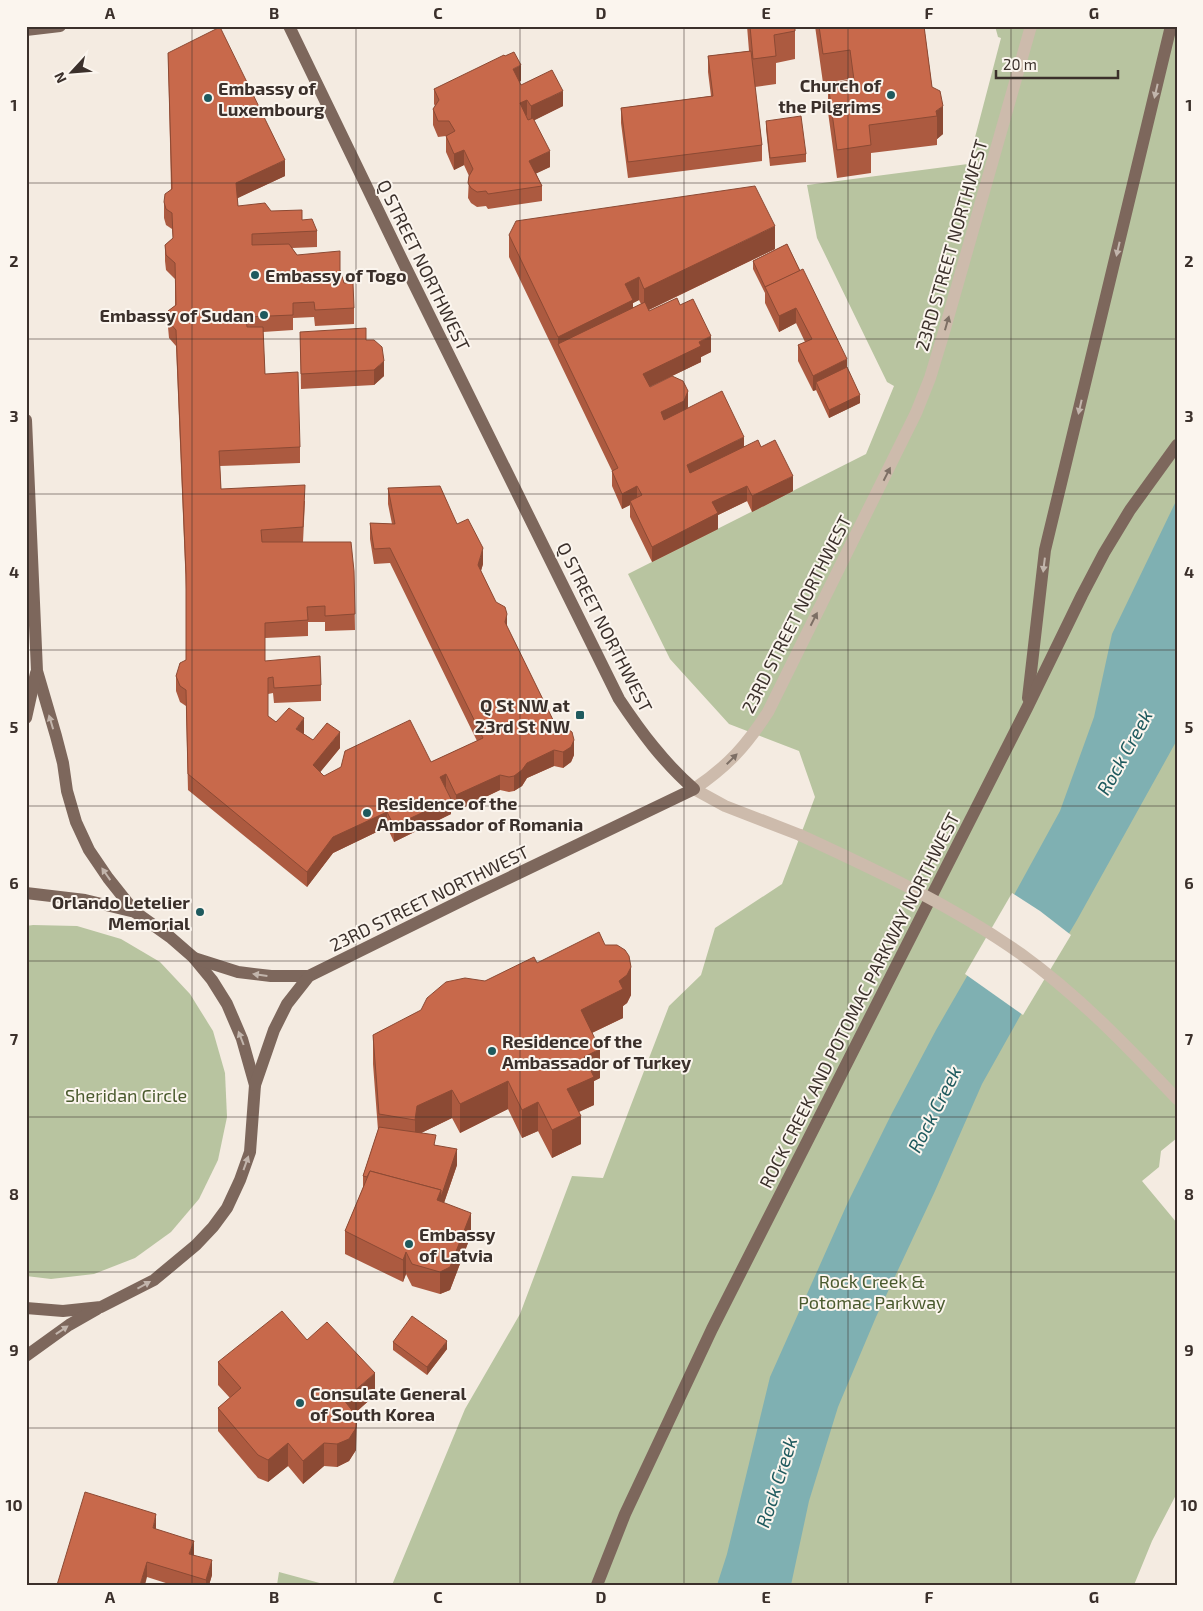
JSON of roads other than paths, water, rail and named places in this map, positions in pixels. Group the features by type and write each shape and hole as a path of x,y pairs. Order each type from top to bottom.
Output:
{"main road":[{"path":"26,30 60,26"},
{"name":"Q STREET NORTHWEST","path":"289,26 619,699 642,734 661,757 694,789"},
{"path":"1027,708 1045,550 1171,26"},
{"path":"26,420 37,671 58,745 67,791 76,822 89,850 108,878 136,912 193,957 212,980 227,1004 242,1039 255,1085 250,1152 230,1201 214,1227 178,1261 154,1280 70,1325 26,1356"},
{"name":"ROCK CREEK AND POTOMAC PARKWAY NORTHWEST","path":"597,1585 625,1514 712,1329 1027,708 1082,595 1130,510 1177,445"},
{"path":"26,718 37,671"},
{"name":"23RD STREET NORTHWEST","path":"193,957 238,972 271,976 309,976 694,789"},
{"path":"26,893 85,900 136,912"},
{"name":"23RD STREET NORTHWEST","path":"255,1085 274,1030 287,1004 309,976"},
{"path":"26,1308 63,1311 101,1307"}],"street":[{"name":"23RD STREET NORTHWEST","path":"694,789 714,776 734,758 751,738 768,712 916,413 930,378 944,332 1031,26"},
{"name":"Q STREET NORTHWEST","path":"694,789 725,806 800,835 858,862 940,903 976,924 1021,954 1086,1006 1177,1099"}],"water":[{"name":"Rock Creek","path":"1177,499 1177,740 1077,920 982,1084 935,1191 876,1317 838,1407 809,1501 791,1585 717,1585 727,1554 770,1377 848,1202 891,1115 936,1030 1060,811 1094,717 1112,634"}],"place":[{"name":"Church of the Pilgrims","path":"891,95"},
{"name":"Embassy of Luxembourg","path":"208,98"},
{"name":"Embassy of Togo","path":"255,275"},
{"name":"Embassy of Sudan","path":"264,315"},
{"name":"Q St NW at 23rd St NW","path":"580,715"},
{"name":"Residence of the Ambassador of Romania","path":"367,813"},
{"name":"Orlando Letelier Memorial","path":"200,912"},
{"name":"Residence of the Ambassador of Turkey","path":"492,1051"},
{"name":"Embassy of Latvia","path":"409,1244"},
{"name":"Consulate General of South Korea","path":"300,1403"}],"park label":[{"name":"Sheridan Circle","path":"126,1095"},
{"name":"Rock Creek & Potomac Parkway","path":"872,1291"}]}
